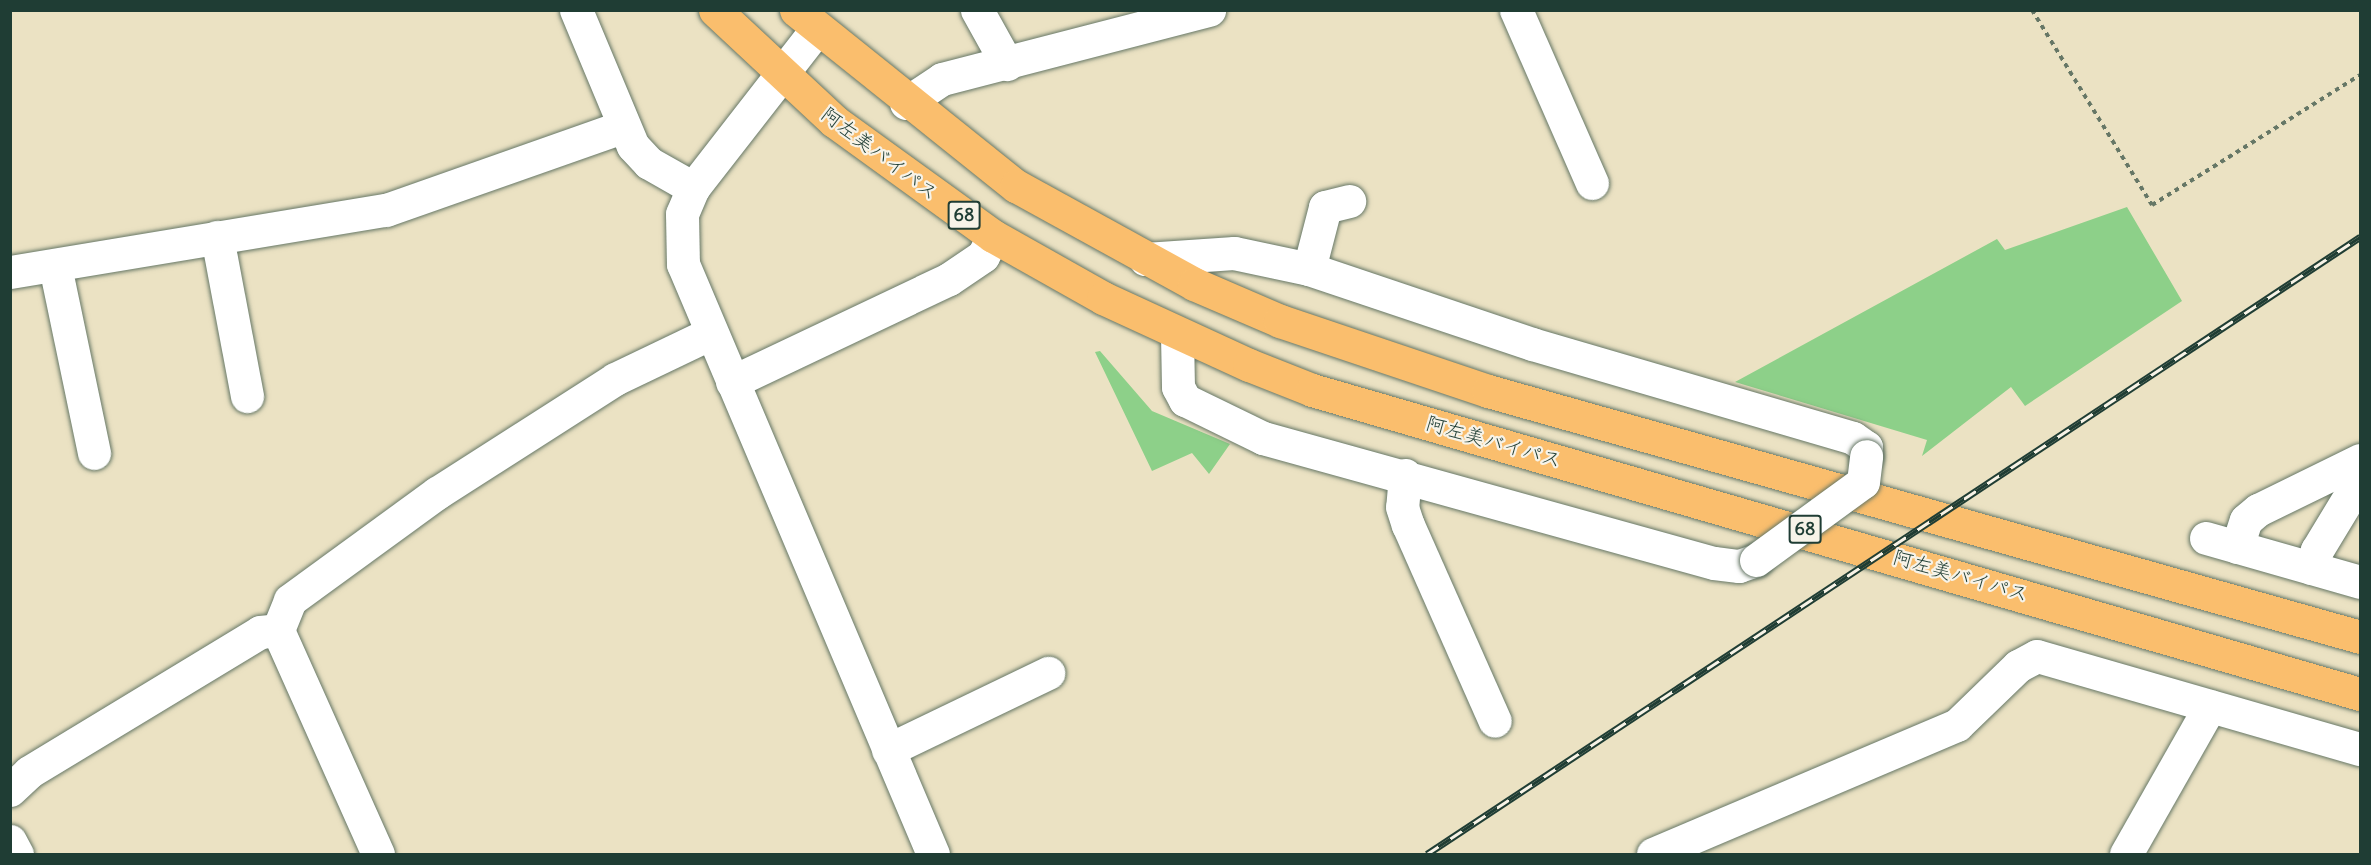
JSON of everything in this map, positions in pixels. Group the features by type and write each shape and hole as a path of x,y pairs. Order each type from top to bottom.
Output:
{"main road":[{"name":"阿左美バイパス","path":"715,10 781,76 993,236 1177,335 1312,390 2361,694"},
{"name":"68","path":"806,20 906,103 1016,186 1145,259 1280,321 1488,392 2361,637"}],"street":[{"path":"576,10 624,126 650,163 693,188"},
{"path":"977,10 1007,64"},
{"path":"906,103 942,79 1209,10"},
{"path":"1516,10 1592,183"},
{"path":"806,20 781,76 693,188 682,214 681,244 711,333 933,855"},
{"path":"10,272 386,210 624,126"},
{"path":"1309,269 1325,207 1348,201"},
{"path":"732,382 949,279 983,256 993,236"},
{"path":"217,237 247,396"},
{"path":"1145,259 1234,253 1309,269 1532,344 1853,438 1866,447 1863,482 1756,560 1739,566 1714,563 1405,475 1263,438 1185,400 1178,387 1177,335"},
{"path":"55,266 93,453"},
{"path":"378,855 278,630 290,600 437,494 615,379 711,333"},
{"path":"2237,547 2246,520 2258,510 2361,460"},
{"path":"1405,475 1402,507 1408,525 1495,721"},
{"path":"2311,568 2317,550 2361,480"},
{"path":"2206,538 2361,582"},
{"path":"17,774 260,632 278,630"},
{"path":"1653,855 1957,725 2018,666 2037,656 2361,749"},
{"path":"888,750 1048,673"},
{"path":"2126,855 2210,706"},
{"path":"10,840 17,855"}],"path":[{"path":"2032,10 2152,205 2361,75"}],"green space":[{"path":"2127,207 2182,301 2025,406 2011,387 1922,456 1927,440 1735,382 1997,239 2005,250"},
{"path":"1100,351 1152,411 1230,444 1209,474 1192,453 1152,471 1095,352"}],"railway":[{"path":"1427,854 2360,237"}]}
